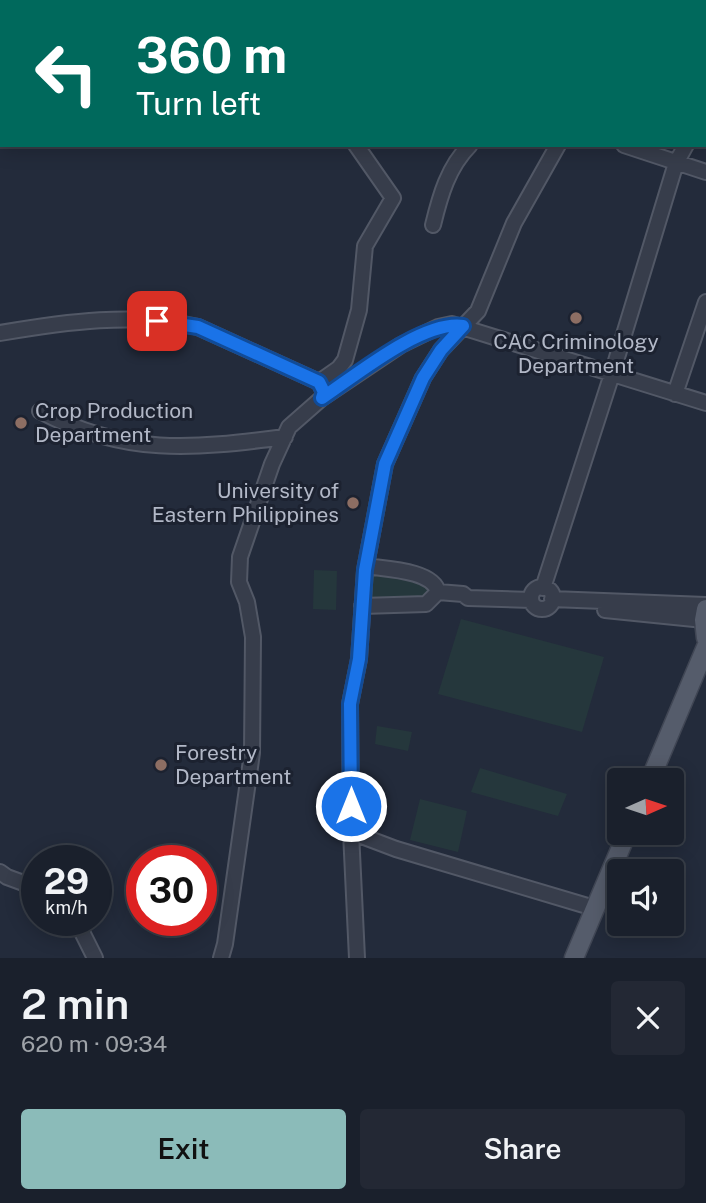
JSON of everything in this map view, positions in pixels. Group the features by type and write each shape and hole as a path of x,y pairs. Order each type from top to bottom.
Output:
{"main road":[{"path":"705,611 706,638"},
{"path":"655,768 706,647"},
{"path":"574,958 622,845"}],"street":[{"path":"319,382 339,368 345,360 359,310 365,246 393,198 357,147"},
{"path":"433,225 442,188 468,147"},
{"path":"357,958 351,832 350,704 359,659 366,566 385,464 423,378 441,350 478,311 514,223 557,147"},
{"path":"542,597 676,163 685,147"},
{"path":"643,148 676,163 706,172"},
{"path":"675,394 706,302"},
{"path":"0,333 67,324 178,322 198,327 319,382 324,392 322,398"},
{"path":"221,958 252,753 253,637 247,602 239,582 240,557 272,464 295,421 322,398 401,345 438,327 452,324 706,403"},
{"path":"40,411 67,426 88,433 149,446 210,446 285,437"},
{"path":"366,566 426,577 436,586 438,592"},
{"path":"362,606 426,604 438,592 463,594 470,590 599,605 705,611"},
{"path":"351,832 431,860 594,908"},
{"path":"0,872 21,882"},
{"path":"84,936 95,958"}],"shaded area":[{"path":"314,570 337,571 336,610 313,609"},
{"path":"372,573 423,577 434,588 427,599 368,604 366,577"},
{"path":"461,619 604,657 582,732 438,694"},
{"path":"377,726 412,732 408,751 375,744"},
{"path":"480,768 567,794 558,816 471,792"},
{"path":"420,799 467,811 458,852 410,840"}],"place":[{"name":"CAC Criminology Department","path":"576,318"},
{"name":"Crop Production Department","path":"21,423"},
{"name":"University of Eastern Philippines","path":"353,503"},
{"name":"Forestry Department","path":"161,765"}],"route":[{"path":"157,321 198,327 280,362 319,382 324,392 322,398 401,345 438,327 452,324 463,326 441,350 423,378 407,409 385,464 365,570 359,659 350,704 351,806"}]}
